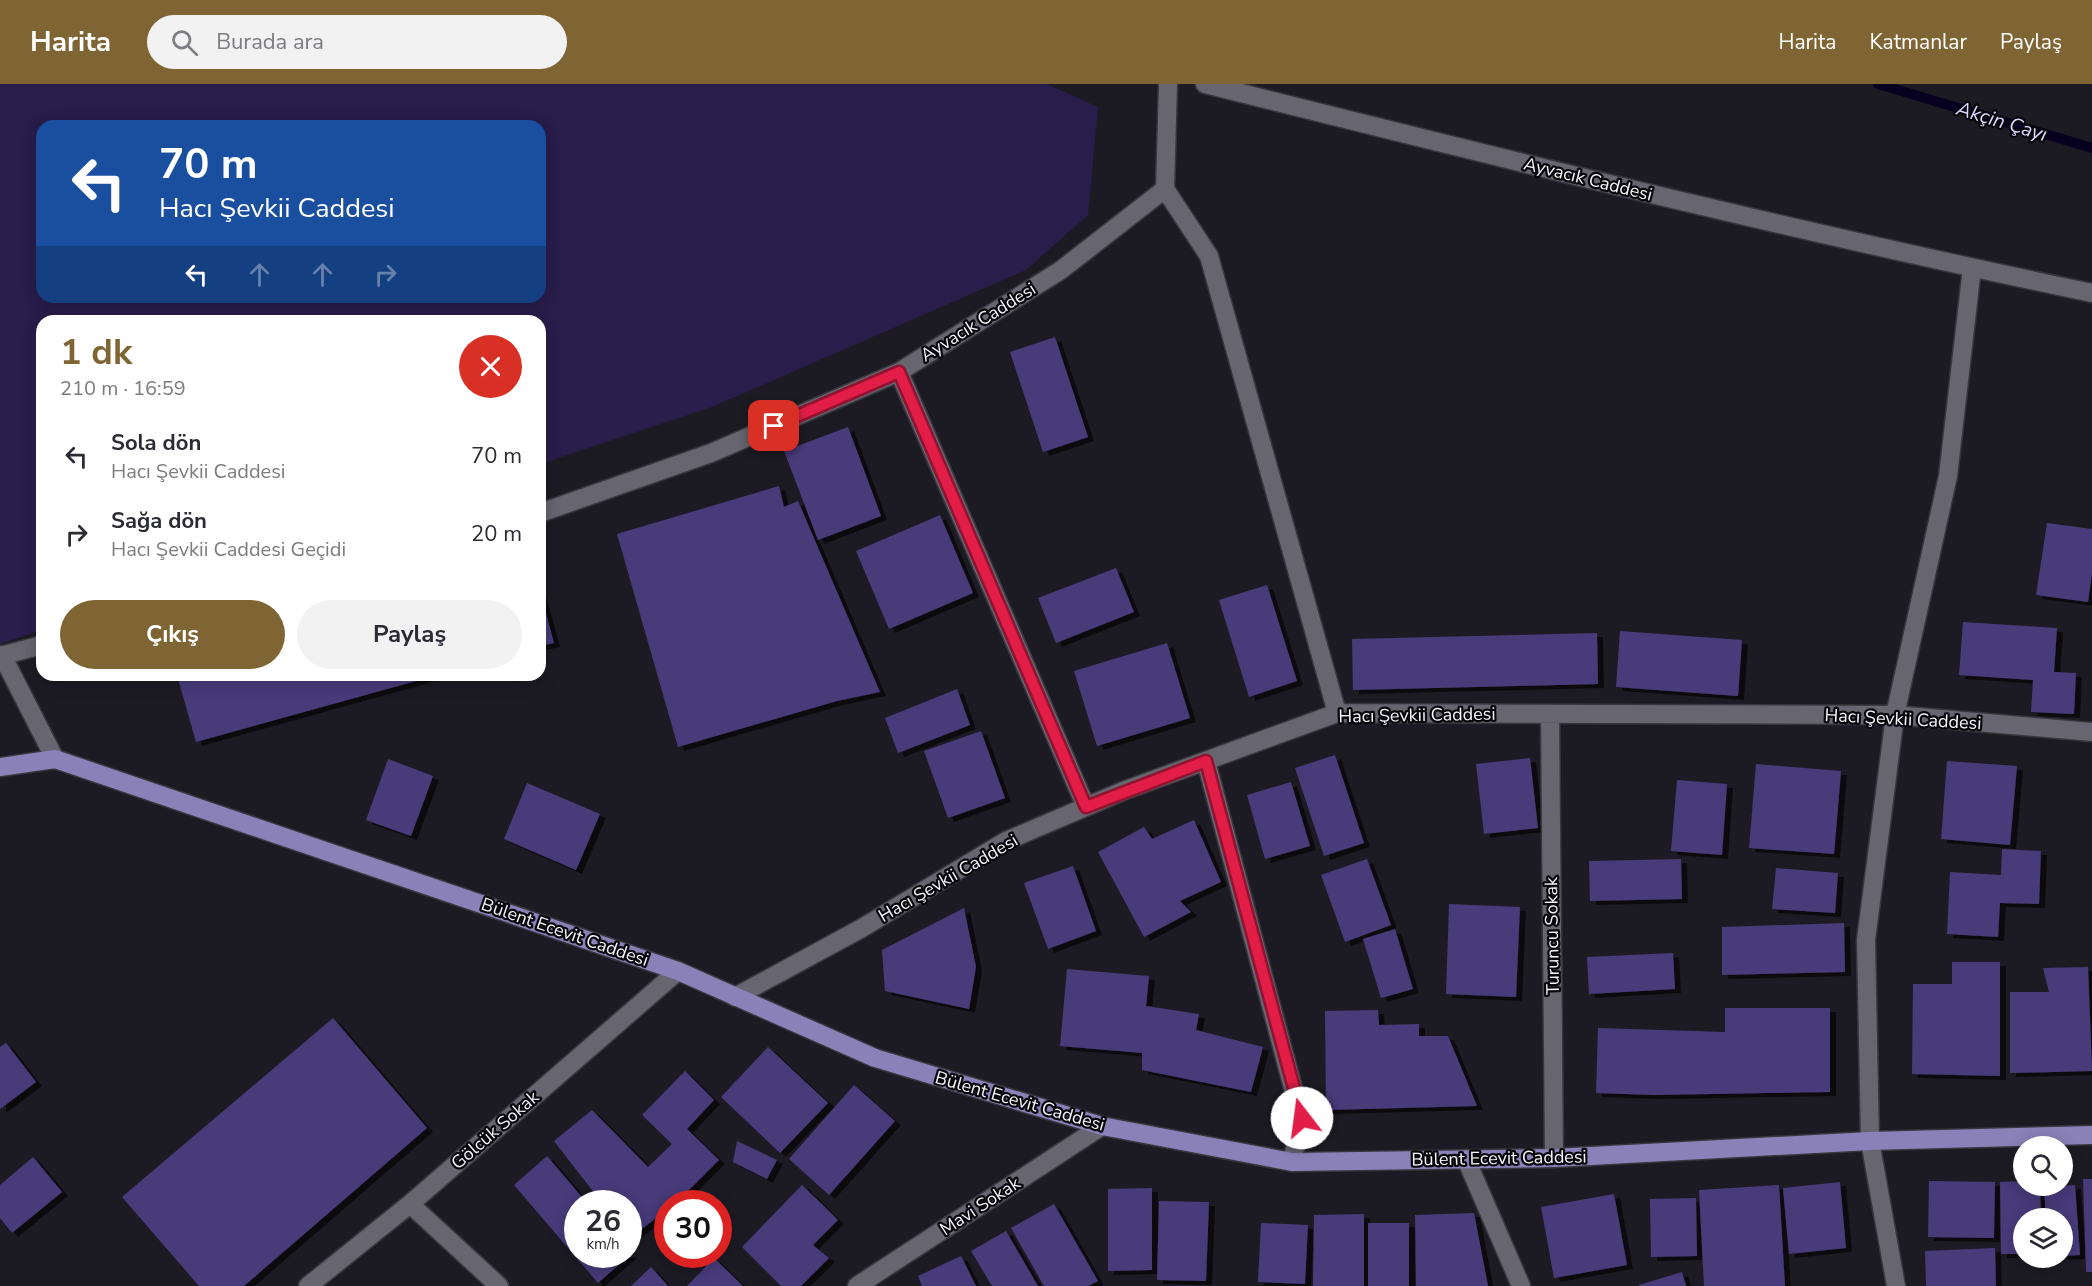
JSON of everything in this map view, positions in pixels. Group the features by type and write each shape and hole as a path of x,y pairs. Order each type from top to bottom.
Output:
{"main road":[{"name":"Bülent Ecevit Caddesi","path":"0,767 56,759 678,971 875,1058 1102,1126 1292,1162 1554,1158 1870,1141 2092,1135"}],"street":[{"path":"1168,84 1166,189 1209,256 1337,713"},
{"name":"Ayvacık Caddesi","path":"1205,84 1600,183 2092,293"},
{"name":"Ayvacık Caddesi","path":"546,511 711,453 899,372 1061,270 1166,189"},
{"path":"1896,1286 1870,1141 1866,940 1895,715 1948,476 1972,268"},
{"path":"899,372 1086,807"},
{"path":"36,646 1,655 56,759"},
{"name":"Hacı Şevkii Caddesi","path":"735,997 862,928 1006,841 1086,807 1337,713 1895,715 2092,732"},
{"name":"Turuncu Sokak","path":"1550,714 1554,1158"},
{"path":"1206,761 1302,1118 1292,1162"},
{"name":"Gölcük Sokak","path":"308,1286 410,1204 678,971"},
{"name":"Mavi Sokak","path":"857,1286 1102,1126"},
{"path":"1466,1159 1521,1286"},
{"path":"410,1204 500,1286"}],"shaded area":[{"path":"0,84 1047,84 1098,107 1088,215 1026,270 712,407 546,462 546,315 36,315 36,632 0,644"}],"building":[{"path":"1055,337 1088,437 1043,452 1010,352"},
{"path":"848,427 881,516 818,540 784,451"},
{"path":"779,486 784,507 798,501 880,692 837,701 678,747 617,534"},
{"path":"940,515 973,593 889,629 856,551"},
{"path":"2047,523 2092,529 2092,573 2088,602 2036,595"},
{"path":"1116,568 1134,612 1056,643 1038,598"},
{"path":"1267,585 1297,681 1249,697 1219,600"},
{"path":"546,614 554,643 546,645"},
{"path":"1963,622 2057,628 2054,672 2076,673 2074,714 2031,712 2033,680 1959,675"},
{"path":"1620,631 1742,640 1738,696 1616,687"},
{"path":"1597,633 1598,684 1353,690 1352,639"},
{"path":"1167,643 1190,718 1097,746 1074,671"},
{"path":"179,681 416,681 196,742"},
{"path":"957,689 970,725 898,753 885,718"},
{"path":"981,731 1005,798 948,818 924,751"},
{"path":"1335,755 1364,843 1324,856 1295,768"},
{"path":"1530,758 1538,828 1484,834 1476,764"},
{"path":"388,759 433,776 411,836 366,820"},
{"path":"1947,761 2017,766 2010,845 1941,839"},
{"path":"1756,764 1841,771 1834,854 1749,848"},
{"path":"1677,780 1727,784 1722,855 1671,851"},
{"path":"1291,782 1310,846 1265,859 1247,795"},
{"path":"527,783 600,814 576,870 504,839"},
{"path":"1194,820 1221,882 1180,901 1191,912 1144,937 1098,852 1144,827 1152,839"},
{"path":"2002,849 2041,851 2039,904 2000,903 1998,937 1947,934 1950,872 2001,875"},
{"path":"1367,859 1391,925 1345,942 1321,875"},
{"path":"1681,859 1682,899 1590,901 1589,861"},
{"path":"1073,866 1096,931 1048,949 1024,883"},
{"path":"1776,868 1838,873 1835,913 1772,909"},
{"path":"1449,904 1520,907 1516,997 1446,994"},
{"path":"964,908 976,967 969,1009 885,991 882,950"},
{"path":"1844,923 1845,972 1722,975 1722,927"},
{"path":"1395,929 1413,989 1381,998 1363,939"},
{"path":"1673,953 1675,989 1589,994 1587,957"},
{"path":"1952,962 2000,962 2000,1076 1912,1074 1913,984 1952,984"},
{"path":"2088,967 2092,1071 2010,1073 2010,992 2049,992 2043,968"},
{"path":"1067,969 1149,976 1146,1006 1199,1014 1196,1030 1263,1047 1251,1092 1142,1070 1142,1053 1060,1046"},
{"path":"1725,1008 1830,1008 1830,1092 1655,1095 1596,1093 1598,1028 1725,1032"},
{"path":"1378,1010 1379,1025 1419,1024 1419,1036 1448,1036 1477,1106 1326,1110 1325,1011"},
{"path":"333,1018 427,1128 244,1286 199,1286 122,1197"},
{"path":"6,1043 36,1082 0,1109 0,1047"},
{"path":"768,1047 828,1103 780,1153 721,1097"},
{"path":"685,1071 714,1100 687,1129 719,1160 689,1190 654,1190 654,1220 642,1229 642,1190 592,1190 554,1141 592,1110 648,1167 672,1144 642,1115"},
{"path":"854,1085 895,1121 829,1195 789,1159"},
{"path":"737,1141 777,1160 767,1179 733,1162"},
{"path":"547,1156 576,1190 564,1190 564,1243 514,1185"},
{"path":"33,1157 62,1192 12,1233 0,1218 0,1185"},
{"path":"2083,1179 2092,1179 2092,1272 2086,1272"},
{"path":"1929,1181 1995,1182 1994,1238 1928,1237"},
{"path":"2013,1181 2013,1196 2040,1196 2041,1208 2013,1208 2013,1254 2001,1254 2000,1182"},
{"path":"1840,1182 1846,1248 1789,1254 1783,1188"},
{"path":"802,1185 838,1220 813,1245 829,1258 801,1286 781,1286 742,1247"},
{"path":"1779,1185 1785,1286 1704,1286 1699,1190"},
{"path":"2073,1185 2075,1185 2080,1255 2073,1255 2073,1208 2045,1208 2045,1196 2073,1196"},
{"path":"1152,1188 1152,1270 1108,1271 1108,1189"},
{"path":"1614,1194 1627,1265 1554,1278 1541,1207"},
{"path":"1696,1198 1697,1256 1651,1257 1650,1199"},
{"path":"1159,1201 1209,1202 1206,1281 1157,1280"},
{"path":"1054,1204 1098,1281 1088,1286 1044,1286 1011,1228"},
{"path":"1474,1213 1488,1286 1416,1286 1415,1215"},
{"path":"1364,1214 1364,1286 1313,1286 1314,1215"},
{"path":"1261,1223 1308,1225 1305,1284 1258,1282"},
{"path":"1368,1223 1409,1223 1409,1286 1368,1286"},
{"path":"1006,1231 1038,1286 992,1286 971,1251"},
{"path":"1995,1248 1996,1286 1926,1286 1925,1251"},
{"path":"961,1256 976,1286 922,1286 918,1276"},
{"path":"651,1267 668,1286 631,1286"},
{"path":"585,1268 615,1268 598,1283"},
{"path":"704,1268 724,1268 743,1286 687,1286"},
{"path":"1682,1272 1686,1286 1639,1286 1639,1285"}],"waterway":[{"name":"Akçin Çayı","path":"1878,84 2092,148"}],"route":[{"path":"774,426 899,372 1086,807 1206,761 1302,1118"}]}
